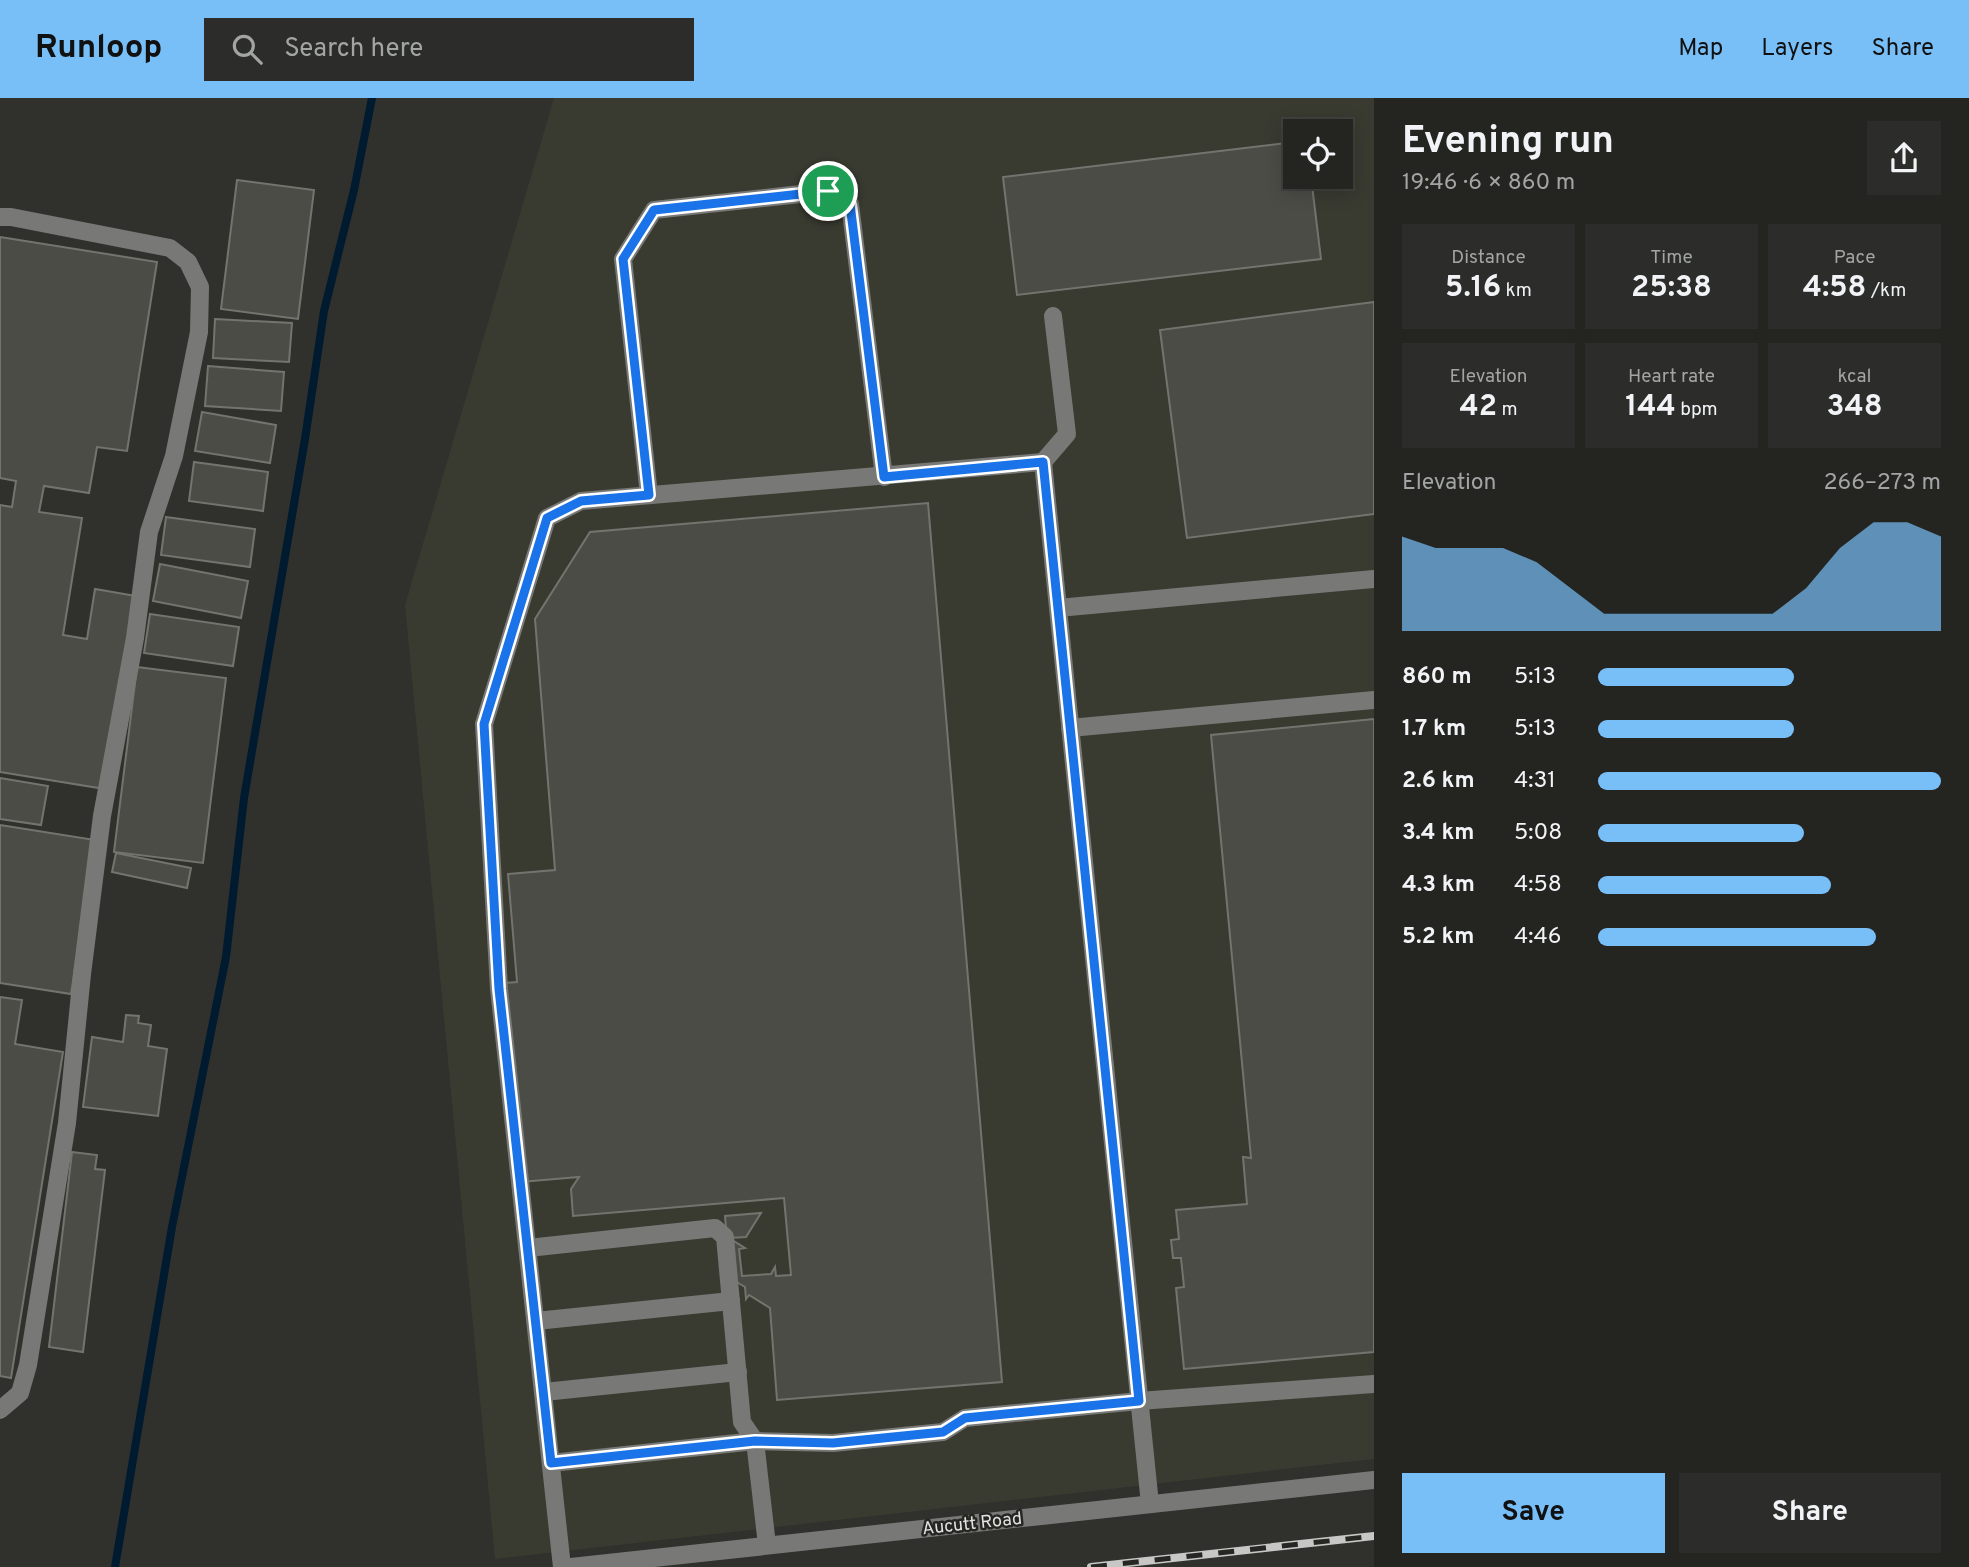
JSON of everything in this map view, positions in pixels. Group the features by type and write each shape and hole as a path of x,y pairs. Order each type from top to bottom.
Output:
{"street":[{"path":"649,495 623,259 654,210 828,191 850,204 884,477"},
{"path":"0,217 170,248 188,262 200,287 199,332 174,456 149,532 135,638 102,817 67,1122 28,1365 20,1392 0,1410"},
{"path":"562,1567 499,989 484,724 547,518 581,501 1043,462 1067,434 1053,316"},
{"path":"1043,462 1150,1504"},
{"path":"1058,608 1374,579"},
{"path":"1070,728 1374,700"},
{"path":"528,1248 715,1228 725,1237 742,1422 755,1441 767,1545"},
{"path":"536,1321 731,1301"},
{"path":"544,1392 738,1372"},
{"path":"551,1463 755,1441 833,1443 943,1432 965,1418 1139,1401 1374,1384"},
{"name":"Aucutt Road","path":"571,1567 1374,1480"}],"shaded area":[{"path":"554,98 1374,98 1374,1459 495,1559 405,605"}],"building":[{"path":"1283,143 1283,189 1312,189 1321,259 1017,295 1003,177"},
{"path":"237,180 314,190 298,319 221,309"},
{"path":"0,237 157,262 127,451 97,447 89,493 44,486 39,512 82,518 63,635 87,639 95,589 136,596 105,789 0,772 0,505 12,507 16,481 0,478"},
{"path":"1374,302 1374,514 1187,538 1160,330"},
{"path":"215,319 292,323 289,362 213,358"},
{"path":"208,366 284,372 281,411 205,406"},
{"path":"202,412 276,425 270,463 195,451"},
{"path":"194,462 268,472 263,511 189,501"},
{"path":"928,503 1002,1382 777,1400 770,1308 749,1295 746,1299 745,1287 730,1278 725,1216 761,1213 746,1237 729,1238 745,1248 739,1249 742,1276 771,1274 775,1267 776,1276 791,1275 784,1198 573,1216 571,1189 579,1177 521,1182 504,983 517,982 508,874 555,870 535,619 590,532"},
{"path":"166,517 255,529 250,567 161,555"},
{"path":"160,564 248,581 241,618 153,601"},
{"path":"150,614 239,627 233,666 144,653"},
{"path":"137,667 226,678 203,863 114,852"},
{"path":"1374,719 1374,1352 1184,1369 1176,1288 1184,1287 1181,1258 1173,1258 1171,1240 1179,1239 1176,1210 1247,1204 1243,1157 1251,1158 1211,735"},
{"path":"0,778 48,786 41,825 0,819"},
{"path":"0,825 95,840 71,994 0,983"},
{"path":"116,853 191,868 187,888 112,872"},
{"path":"0,997 22,1000 15,1044 63,1052 11,1378 0,1376"},
{"path":"126,1015 139,1016 138,1023 151,1025 148,1046 167,1049 158,1116 83,1107 92,1037 123,1042"},
{"path":"72,1152 97,1155 95,1169 105,1170 83,1352 49,1347"}],"waterway":[{"path":"115,1567 172,1227 226,957 244,798 324,311 354,190 372,98"}],"railway":[{"path":"1091,1567 1374,1536"}],"route":[{"path":"828,191 850,204 884,477 1043,462 1139,1401 965,1418 943,1432 833,1443 755,1441 551,1463 499,989 484,724 547,518 581,501 649,495 623,259 654,210 828,191"}]}
